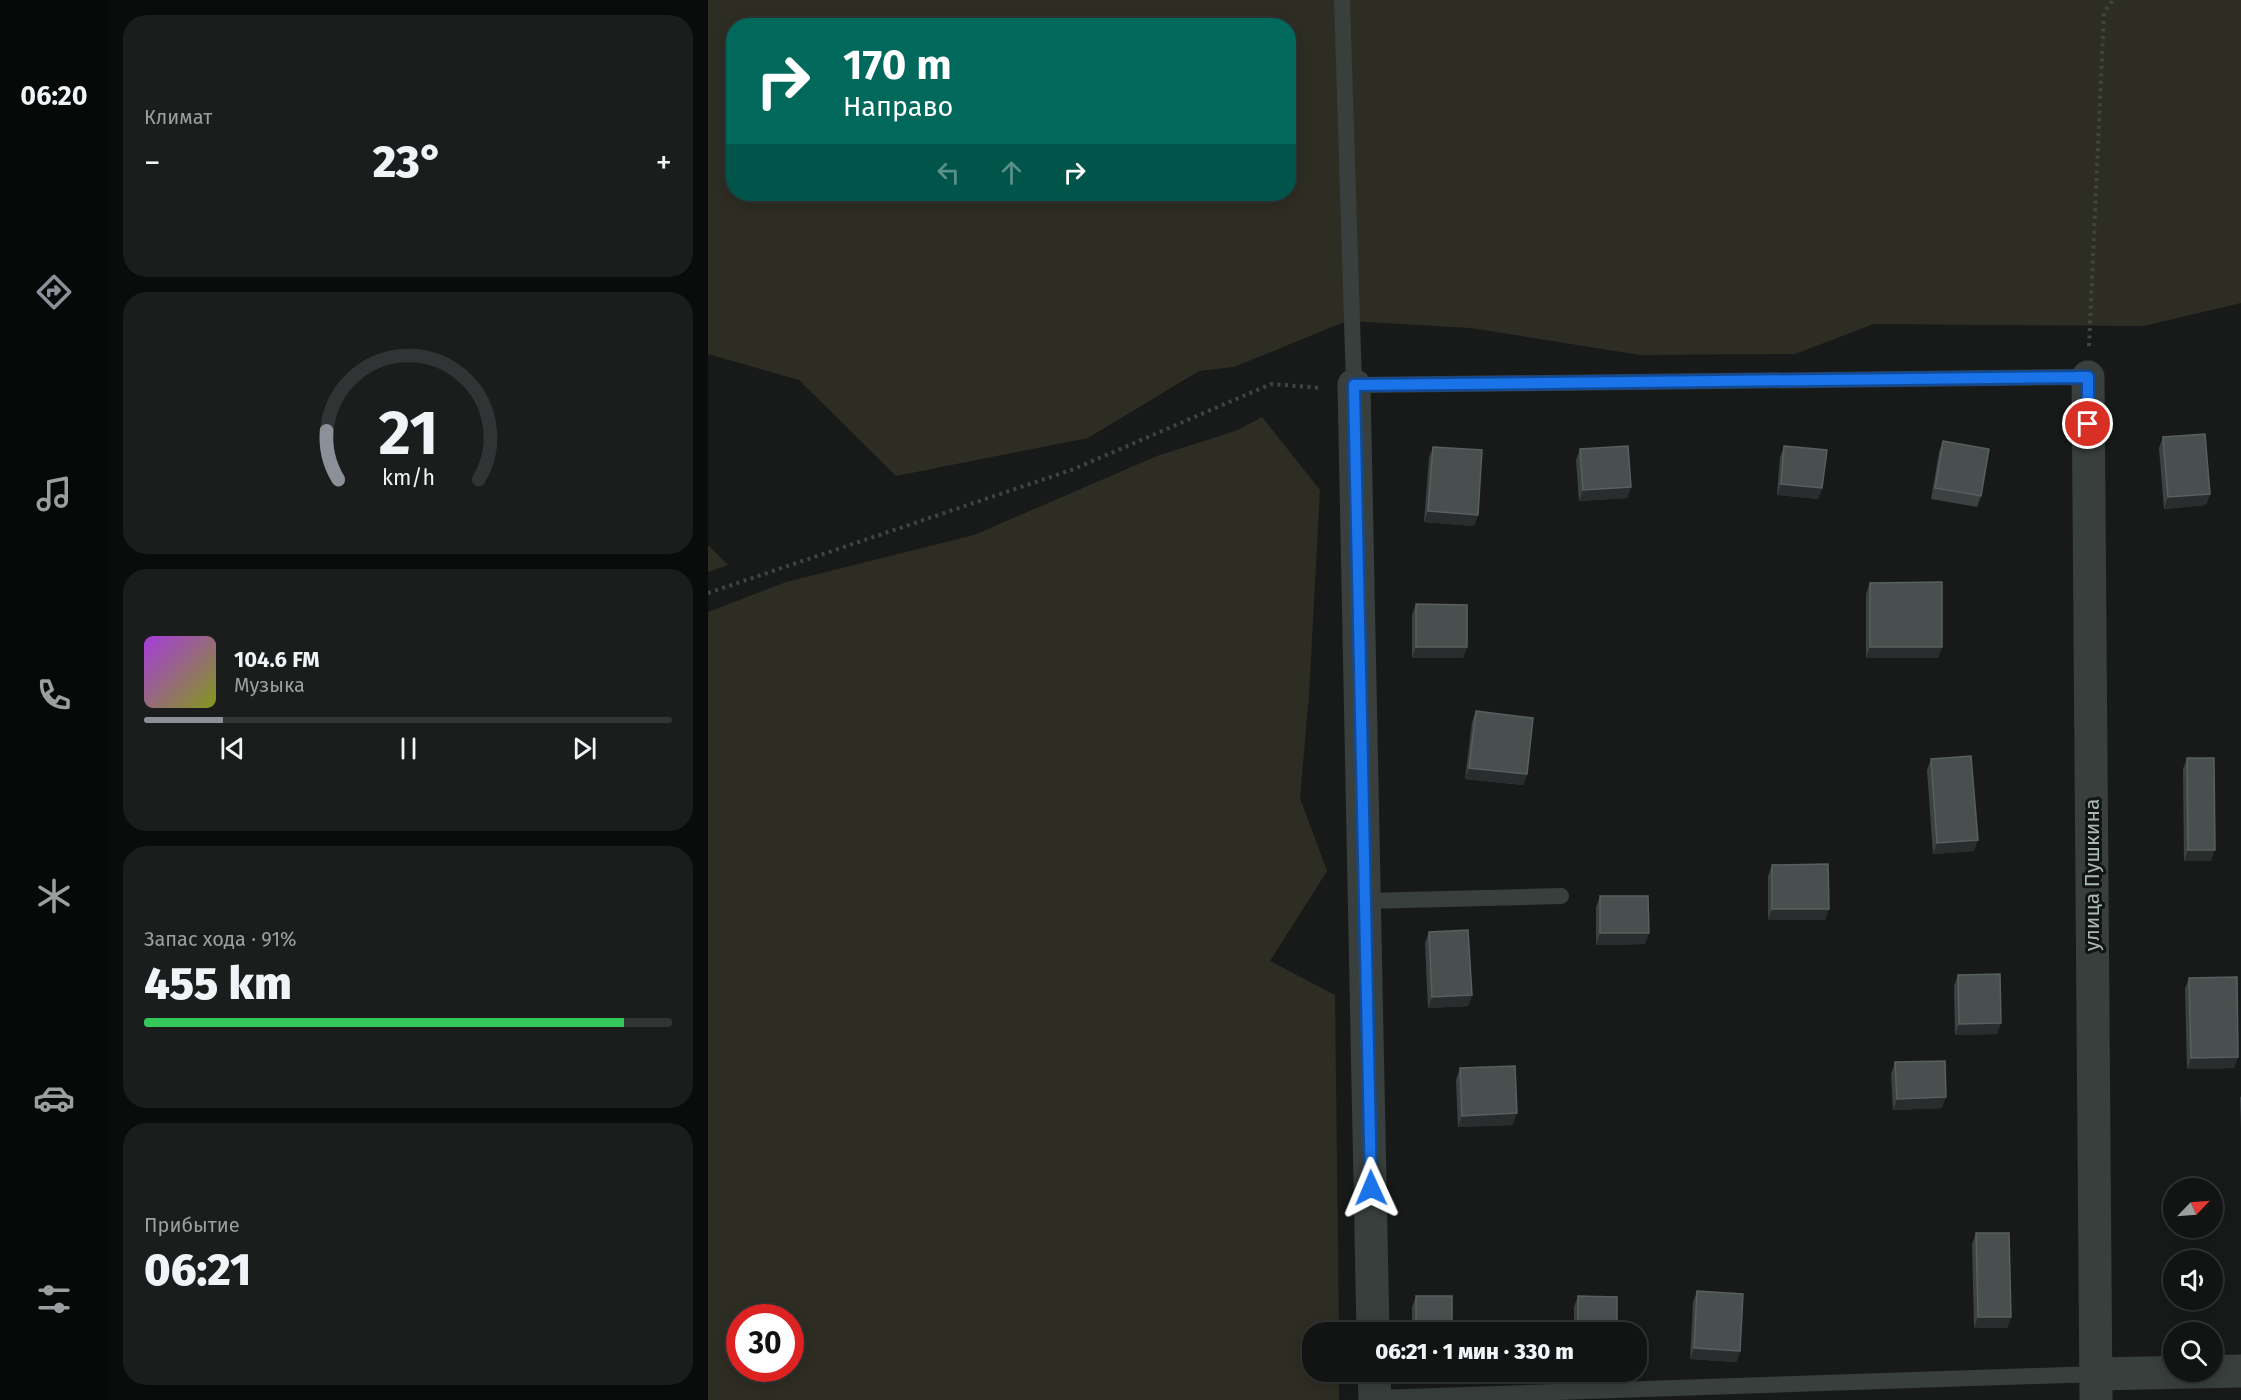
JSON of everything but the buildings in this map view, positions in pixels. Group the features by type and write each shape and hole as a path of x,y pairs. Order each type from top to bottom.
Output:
{"street":[{"name":"улица Пушкина","path":"2088,377 2096,1387"},
{"path":"1354,385 1373,1322"},
{"path":"2096,1387 2241,1371"}],"lane":[{"path":"1342,0 1354,385 2088,377"},
{"path":"1365,902 1561,896"},
{"path":"1375,1390 2096,1387"}],"path":[{"path":"2088,377 2104,12 2113,0"},
{"path":"708,592 1074,469 1271,384 1340,390 1354,385"}],"shaded area":[{"path":"708,0 2241,0 2241,303 2144,326 1874,324 1795,354 1640,355 1471,328 1347,321 1234,367 1199,371 1088,438 896,476 799,380 708,354"},
{"path":"1262,417 1320,490 1309,695 1300,798 1327,871 1270,961 1335,995 1339,1322 1302,1322 1302,1382 1339,1382 1339,1400 708,1400 708,612 786,582 974,535 1157,456 1238,430"},
{"path":"708,545 728,565 708,572"}],"route":[{"path":"1371,1188 1354,385 2088,377 2088,424"}]}
